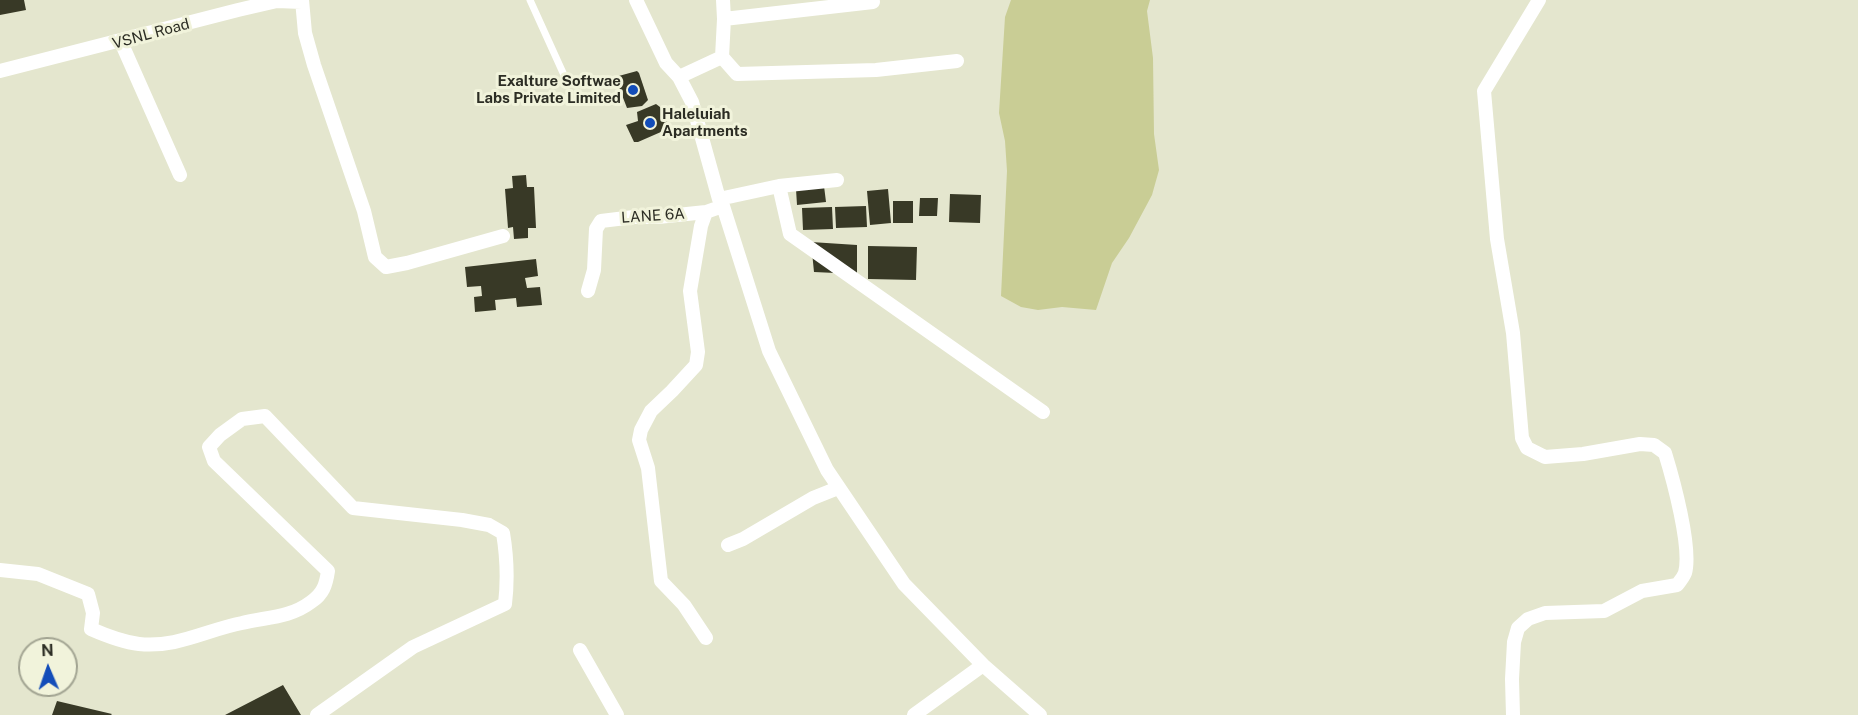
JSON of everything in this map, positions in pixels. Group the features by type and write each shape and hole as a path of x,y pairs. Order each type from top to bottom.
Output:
{"street":[{"path":"636,0 666,63 679,77 692,102 721,203 769,351 826,470 904,584 982,665 1040,715"},
{"path":"723,0 722,57 737,74 876,70 957,61"},
{"path":"1513,715 1514,642 1518,628 1528,619 1545,613 1594,612 1610,609 1642,591 1677,585 1684,576 1686,562 1677,498 1665,453 1660,448 1640,444 1583,454 1545,457 1527,448 1522,438 1512,322 1497,239 1484,91 1539,0"},
{"name":"VSNL Road","path":"0,71 277,1 302,1"},
{"path":"302,1 308,44 364,211 375,257 386,267 407,264 503,236"},
{"path":"724,19 873,2"},
{"path":"120,42 180,175"},
{"path":"679,77 722,57"},
{"path":"706,638 684,605 661,581 648,468 639,440 641,430 651,411 696,365 698,352 690,291 701,226 706,212 721,203 779,186 837,180"},
{"path":"779,186 790,234 1043,412"},
{"name":"LANE 6A","path":"588,291 594,270 596,229 601,220 706,212"},
{"path":"0,570 38,574 88,594 93,613 91,629 113,639 140,644 183,641 241,623 288,615 312,602 326,585 328,571 214,461 209,447 220,435 242,419 265,416 353,508 462,520 489,525 502,532 508,559 505,604 413,647 317,715"},
{"path":"728,545 743,539 813,498 838,488"},
{"path":"580,650 617,715"},
{"path":"914,715 982,665"}],"lane":[{"path":"530,0 564,75"}],"green space":[{"path":"1011,0 1150,0 1147,11 1153,58 1154,134 1159,170 1152,195 1129,238 1112,263 1096,310 1062,307 1038,310 1021,307 1001,296 1007,171 1005,141 999,113 1005,17"}],"building":[{"path":"0,0 24,0 26,10 0,15"},
{"name":"Exalture Softwae Labs Private Limited","path":"637,71 648,100 642,106 627,108 615,77"},
{"name":"Haleluiah Apartments","path":"656,104 660,107 670,128 634,142 626,125 638,121 637,112"},
{"path":"526,175 527,187 534,187 536,228 528,228 528,238 514,239 513,227 508,228 505,189 513,188 512,176"},
{"path":"824,186 826,202 797,205 796,189"},
{"path":"888,189 891,223 870,225 867,191"},
{"path":"950,194 981,195 980,223 949,222"},
{"path":"920,198 938,198 937,216 919,216"},
{"path":"893,201 913,201 913,223 893,223"},
{"path":"866,206 867,227 836,228 835,207"},
{"path":"832,207 833,229 803,230 802,208"},
{"path":"811,242 857,245 857,274 814,272"},
{"path":"868,246 917,247 916,280 868,279"},
{"path":"536,259 538,276 525,278 527,288 540,287 542,305 517,307 516,298 495,300 496,310 475,312 474,297 482,296 481,286 467,287 465,267"},
{"path":"283,685 301,715 225,715"},
{"path":"57,701 112,714 52,715"}],"place":[{"name":"Exalture Softwae Labs Private Limited","path":"633,90"},
{"name":"Haleluiah Apartments","path":"650,123"}]}
